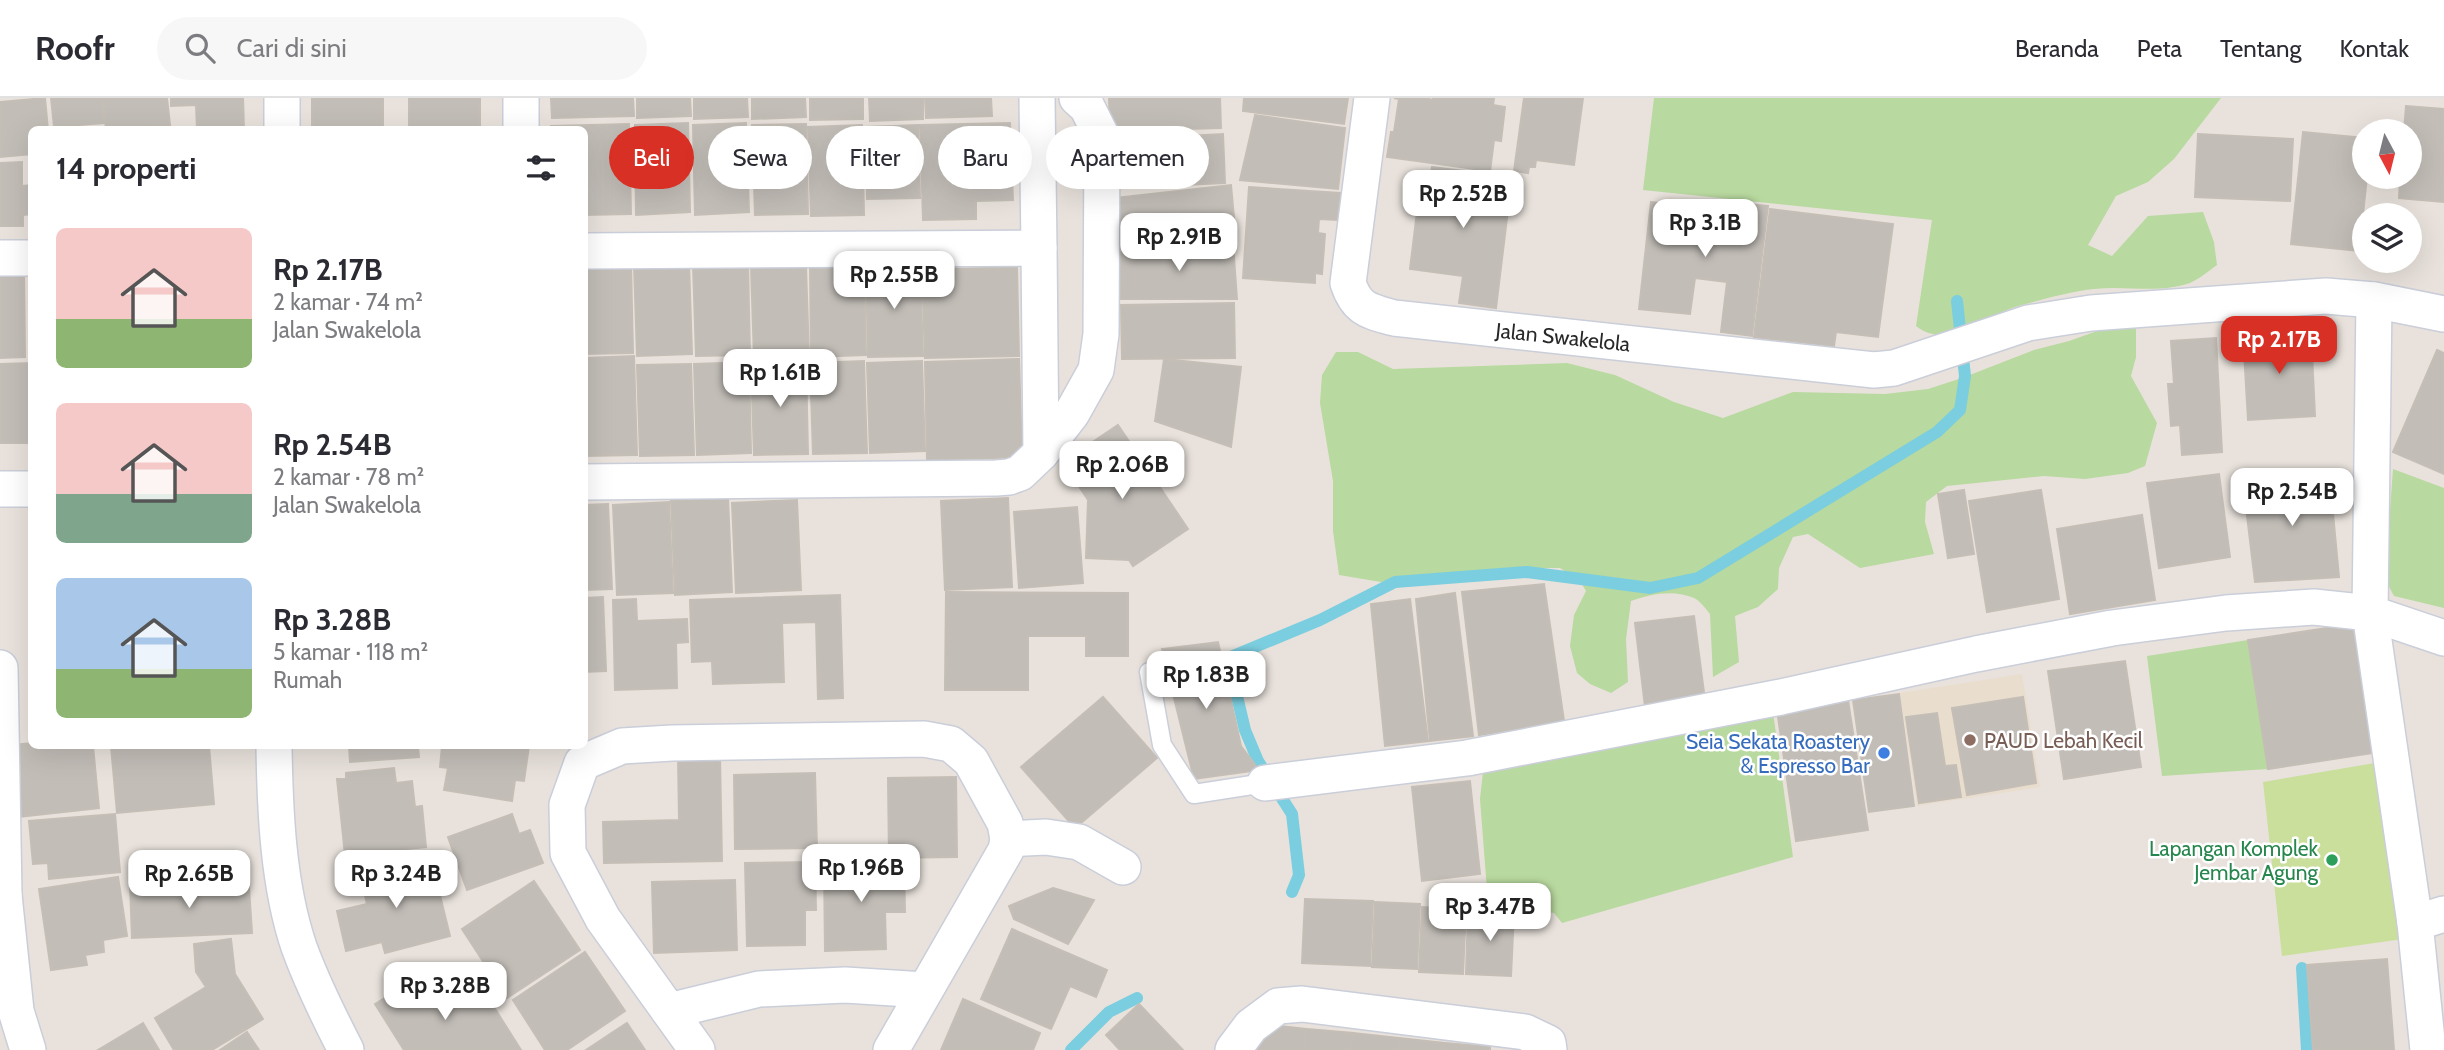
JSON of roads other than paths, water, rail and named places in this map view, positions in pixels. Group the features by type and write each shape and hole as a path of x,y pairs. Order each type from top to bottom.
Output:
{"street":[{"path":"282,98 282,126"},
{"path":"521,98 521,126"},
{"path":"1037,98 1041,453"},
{"path":"588,482 1009,478 1020,473 1041,453 1072,413 1096,370 1101,334 1102,138 1087,107 1077,98"},
{"name":"Jalan Swakelola","path":"1372,98 1348,284 1353,299 1363,308 1394,318 1874,370 1894,368 2028,323 2091,313 2326,296 2374,300 2444,314"},
{"path":"588,251 1039,248"},
{"path":"0,258 28,258"},
{"path":"2374,300 2370,613 2430,918 2428,1050"},
{"path":"0,489 28,489"},
{"path":"1272,782 1467,758 1767,700 1976,654 2112,628 2226,613 2314,607 2370,613 2444,638"},
{"path":"0,668 2,895 16,1011 28,1050"},
{"path":"697,1050 603,919 568,853 567,805 582,763 622,746 924,739 951,744 971,761 1005,823 1008,839 1006,850 891,1050"},
{"path":"274,749 275,805 285,885 299,946 346,1050"},
{"path":"1008,839 1046,837 1079,842 1123,867"},
{"path":"669,1011 759,989 845,985 925,990"},
{"path":"1233,1050 1251,1026 1278,1006 1303,1004 1525,1032 1548,1043 1549,1050"}],"lane":[{"path":"1149,672 1162,745 1194,794 1272,782"}],"waterway":[{"path":"1292,892 1299,875 1292,814 1258,761 1245,730 1231,671 1233,656 1320,620 1395,582 1527,572 1650,588 1698,578 1937,432 1960,410 1965,376 1957,301"},
{"path":"2302,968 2307,1050"},
{"path":"1071,1050 1109,1012 1137,998"}],"place":[{"name":"PAUD Lebah Kecil","path":"1970,740"},
{"name":"Seia Sekata Roastery & Espresso Bar","path":"1884,753"},
{"name":"Lapangan Komplek Jembar Agung","path":"2332,860"}]}
